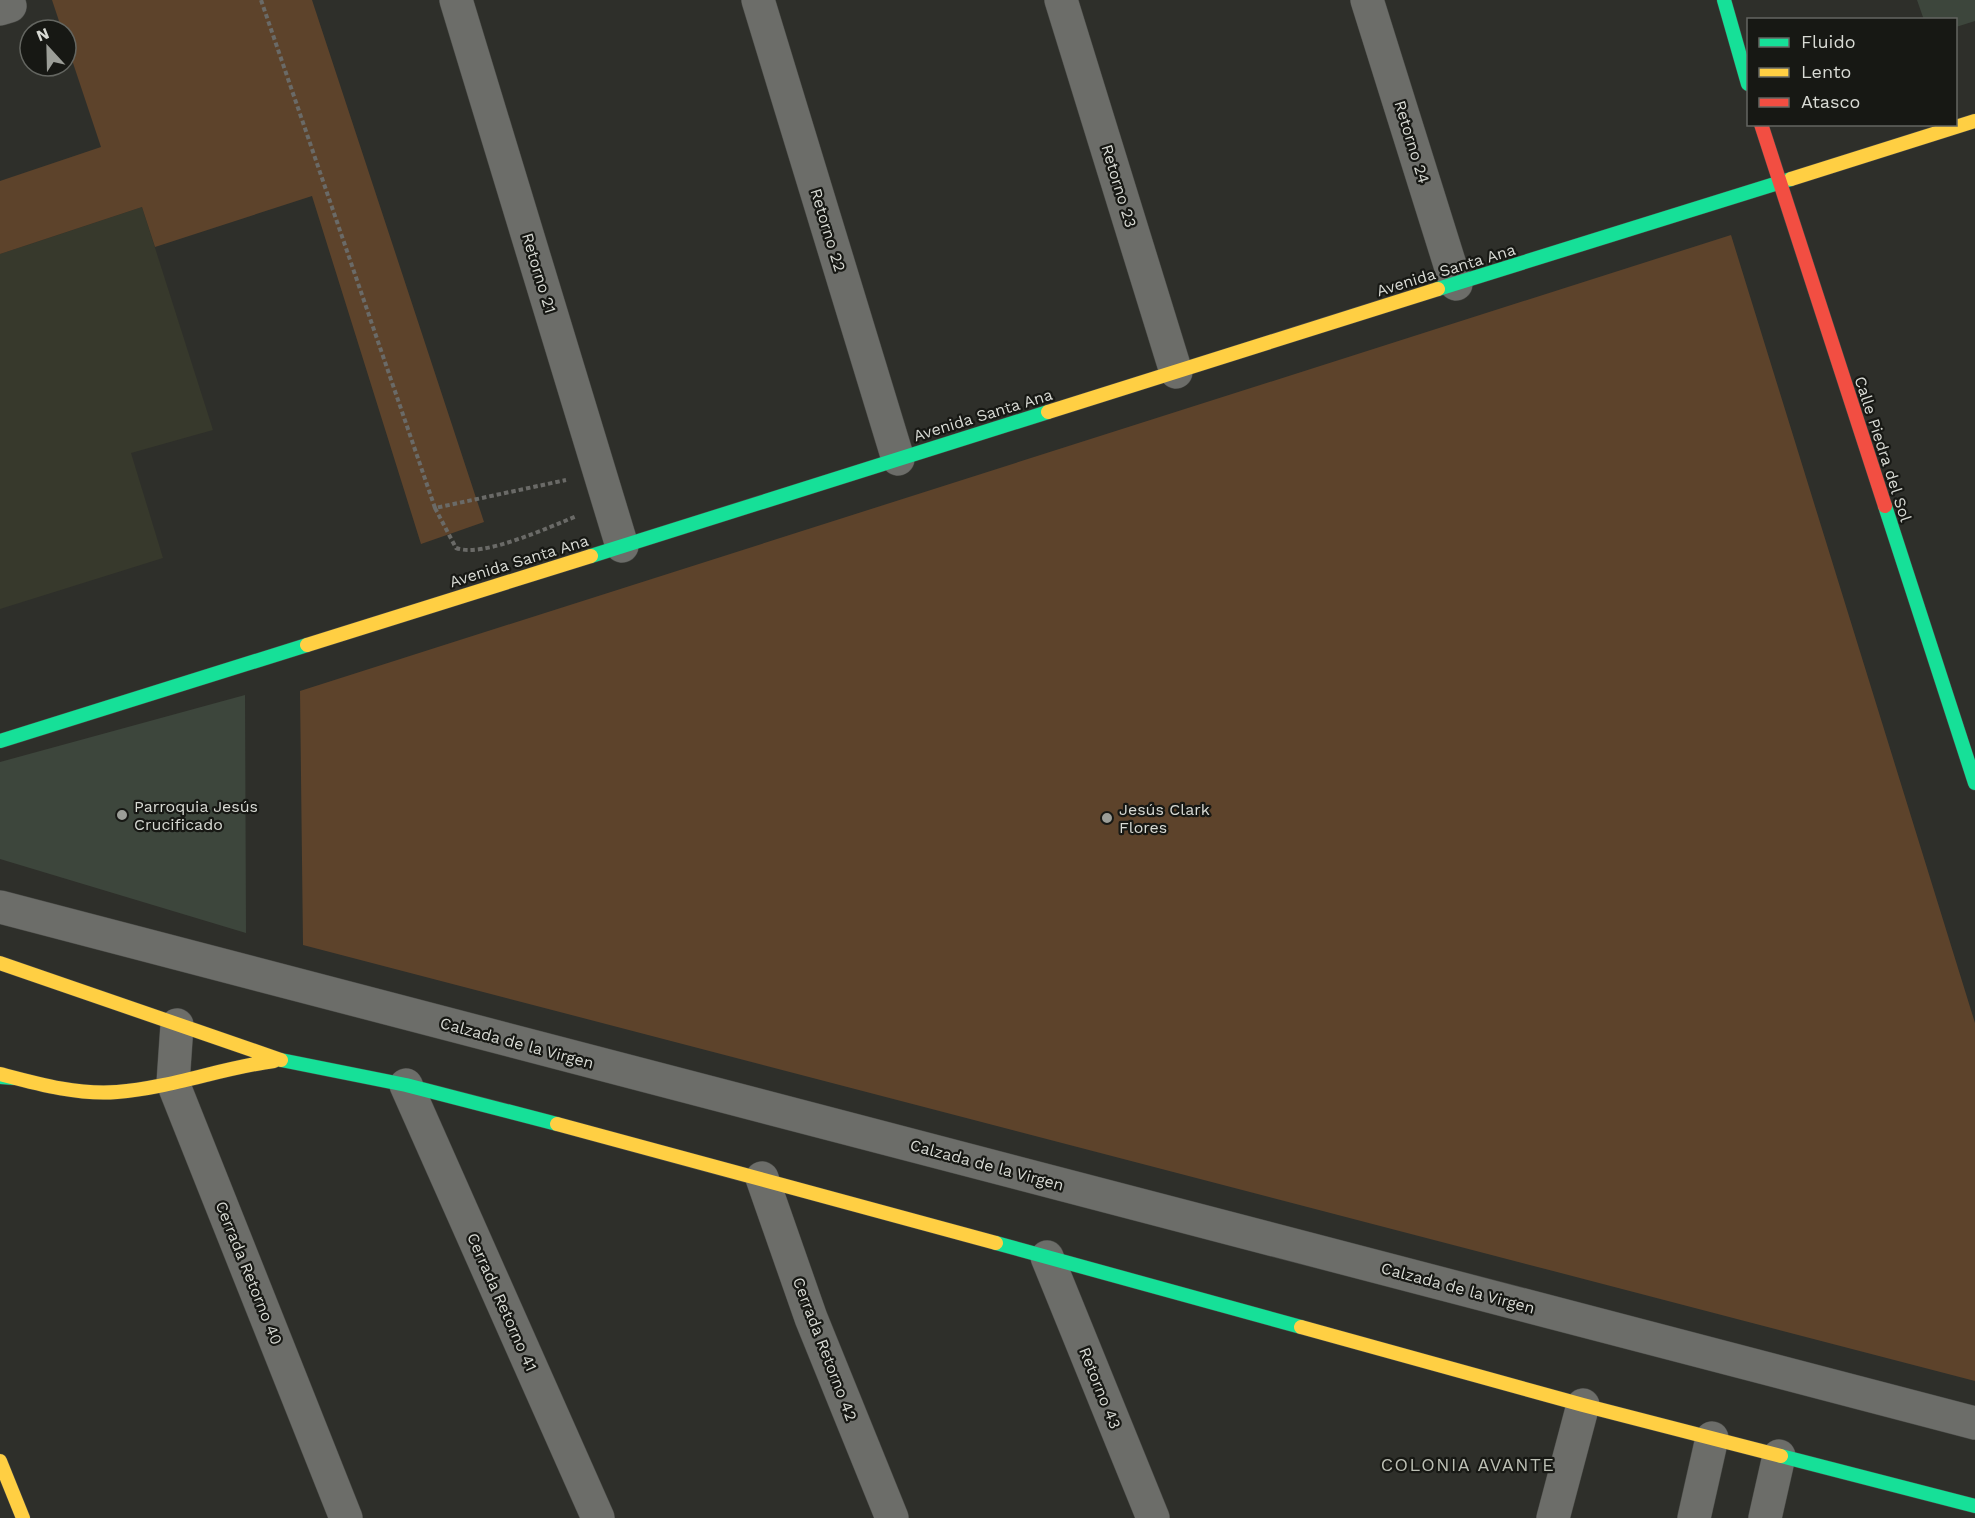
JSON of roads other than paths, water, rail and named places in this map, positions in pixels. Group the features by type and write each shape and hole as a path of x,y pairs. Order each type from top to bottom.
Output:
{"main road":[{"path":"1724,0 1747,77"},
{"name":"Avenida Santa Ana","path":"0,741 1975,121"},
{"name":"Calle Piedra del Sol","path":"1762,126 1778,183 1975,783"},
{"path":"0,963 279,1060 406,1086 762,1178 1583,1405 1975,1506"},
{"path":"4,1076 64,1091 117,1092 173,1083 243,1064 279,1060"},
{"path":"0,1461 23,1518"}],"street":[{"name":"Retorno 21","path":"456,0 622,546"},
{"name":"Retorno 22","path":"758,0 898,459"},
{"name":"Retorno 23","path":"1061,0 1176,372"},
{"name":"Retorno 24","path":"1367,0 1456,284"},
{"name":"Calzada de la Virgen","path":"0,907 1975,1423"},
{"name":"Cerrada Retorno 40","path":"177,1025 173,1083 346,1518"},
{"name":"Cerrada Retorno 41","path":"406,1086 598,1518"},
{"name":"Cerrada Retorno 42","path":"762,1178 811,1318 892,1518"},
{"name":"Retorno 43","path":"1047,1257 1153,1518"},
{"path":"1553,1518 1583,1405"},
{"path":"1694,1518 1712,1438"},
{"path":"1765,1518 1779,1456"}],"place":[{"name":"Parroquia Jesús Crucificado","path":"122,815"},
{"name":"Jesús Clark Flores","path":"1107,818"}],"district":[{"name":"COLONIA AVANTE","path":"1468,1464"}]}
